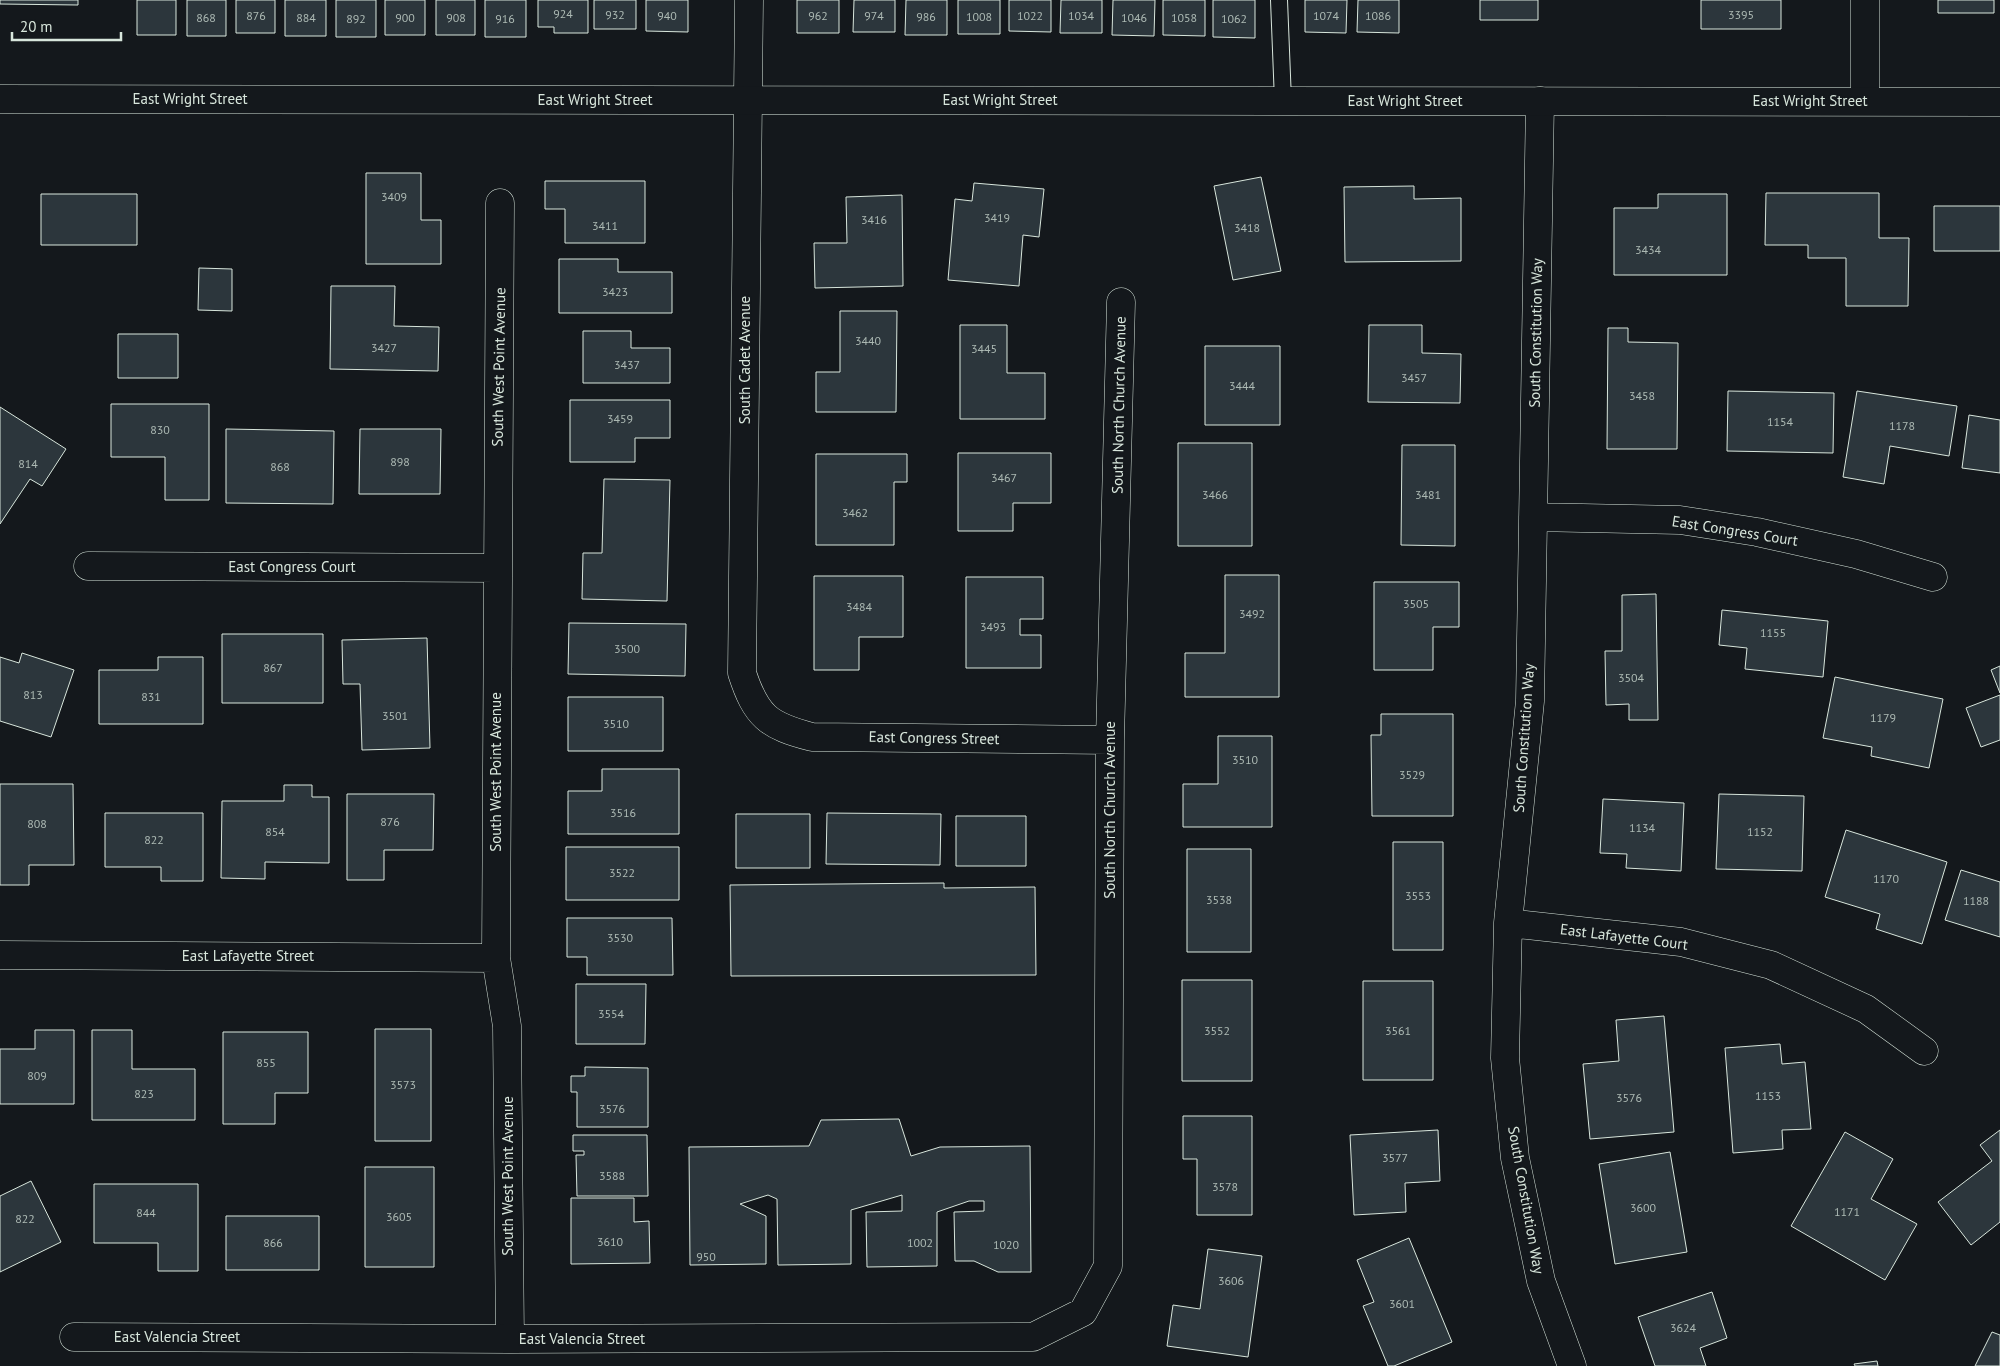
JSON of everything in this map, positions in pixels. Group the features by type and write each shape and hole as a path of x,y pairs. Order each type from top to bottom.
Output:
{"street":[{"name":"South Cadet Avenue","path":"749,0 742,673 750,696 762,716"},
{"path":"1865,0 1865,101"},
{"name":"East Wright Street","path":"0,99 2000,102"},
{"name":"South Constitution Way","path":"1540,101 1530,701 1508,923 1505,1058 1515,1158 1541,1281 1572,1366"},
{"name":"South West Point Avenue","path":"500,203 496,958 507,1026 510,1339"},
{"name":"South North Church Avenue","path":"1083,1312 1108,1266 1110,740 1121,302"},
{"name":"East Congress Court","path":"1533,517 1680,520 1757,532 1856,554 1933,577"},
{"name":"East Congress Court","path":"88,566 497,568"},
{"name":"East Congress Street","path":"762,716 785,730 812,737 1110,740"},
{"name":"East Lafayette Court","path":"1508,923 1681,942 1771,966 1866,1008 1924,1051"},
{"name":"East Lafayette Street","path":"0,955 496,958"},
{"name":"East Valencia Street","path":"74,1336 510,1339 1034,1337 1083,1312"}],"lane":[{"path":"1279,0 1283,101"}],"building":[{"path":"0,0 78,0 78,5 0,4"},
{"path":"137,0 176,0 176,35 137,35"},
{"path":"187,0 226,0 226,36 187,36"},
{"path":"236,0 275,0 275,33 236,33"},
{"path":"285,0 326,0 326,36 285,36"},
{"path":"336,0 376,0 376,37 336,37"},
{"path":"385,0 425,0 425,35 385,35"},
{"path":"436,0 475,0 475,35 436,35"},
{"path":"485,0 526,0 526,37 485,37"},
{"path":"538,0 588,0 588,33 554,33 554,27 538,27"},
{"path":"594,0 636,0 636,29 594,29"},
{"path":"646,0 688,0 688,32 646,31"},
{"path":"797,0 839,0 839,33 797,33"},
{"path":"854,0 895,0 895,32 853,32"},
{"path":"906,0 947,0 947,35 905,35"},
{"path":"958,0 1000,0 1000,34 958,34"},
{"path":"1009,0 1051,0 1051,32 1009,31"},
{"path":"1061,0 1102,0 1102,33 1060,33"},
{"path":"1113,0 1155,0 1154,36 1112,35"},
{"path":"1163,0 1205,0 1205,36 1163,35"},
{"path":"1213,0 1255,0 1255,38 1213,37"},
{"path":"1305,0 1347,0 1346,33 1305,32"},
{"path":"1358,0 1399,0 1399,33 1357,32"},
{"path":"1480,0 1538,0 1538,20 1480,20"},
{"path":"1701,0 1781,0 1781,29 1701,29"},
{"path":"1938,0 1994,0 1994,13 1938,13"},
{"path":"366,173 421,173 421,220 441,220 441,264 366,264"},
{"path":"1261,177 1281,271 1233,280 1214,186"},
{"path":"545,181 645,181 645,243 565,243 565,209 545,209"},
{"path":"974,183 1044,189 1039,237 1023,235 1019,286 948,280 955,199 972,201"},
{"path":"1414,186 1414,199 1461,198 1461,261 1345,262 1344,187"},
{"path":"1766,193 1879,193 1879,238 1909,238 1908,306 1846,306 1846,258 1808,258 1808,245 1765,245"},
{"path":"41,194 137,194 137,245 41,245"},
{"path":"1658,194 1727,194 1727,275 1614,275 1614,208 1658,208"},
{"path":"902,195 903,286 815,288 814,243 847,243 846,197"},
{"path":"1934,206 2000,206 2000,251 1934,251"},
{"path":"559,259 618,259 618,272 672,272 672,313 559,313"},
{"path":"199,268 232,269 232,311 198,310"},
{"path":"331,286 395,286 394,326 439,327 438,371 330,369"},
{"path":"840,311 897,311 896,412 816,412 816,372 840,372"},
{"path":"960,325 1007,325 1007,373 1045,373 1045,419 960,419"},
{"path":"1369,325 1422,325 1422,353 1461,354 1460,403 1368,402"},
{"path":"1608,328 1628,328 1628,342 1678,343 1677,449 1607,449"},
{"path":"583,331 631,331 631,348 670,348 670,383 583,383"},
{"path":"118,334 178,334 178,378 118,378"},
{"path":"1205,346 1280,346 1280,425 1205,425"},
{"path":"1728,391 1834,393 1833,453 1727,451"},
{"path":"1857,391 1957,406 1949,456 1890,446 1884,484 1843,477"},
{"path":"570,400 670,400 670,438 635,438 635,462 570,462"},
{"path":"111,404 209,404 209,500 165,500 165,457 111,457"},
{"path":"0,407 66,449 42,486 30,479 0,524"},
{"path":"1969,415 2000,420 2000,473 1962,468"},
{"path":"226,429 334,431 333,504 226,503"},
{"path":"360,429 441,429 440,494 359,494"},
{"path":"1178,443 1252,443 1252,546 1178,546"},
{"path":"1402,445 1455,445 1455,546 1401,545"},
{"path":"958,453 1051,453 1051,503 1013,503 1013,531 958,531"},
{"path":"816,454 907,454 907,482 894,482 894,545 816,545"},
{"path":"604,479 670,480 667,601 582,599 583,553 602,553"},
{"path":"1225,575 1279,575 1279,697 1185,697 1185,653 1225,653"},
{"path":"814,576 903,576 903,637 859,637 859,670 814,670"},
{"path":"966,577 1043,577 1043,619 1020,619 1020,635 1041,635 1041,668 966,668"},
{"path":"1374,582 1459,582 1459,627 1433,627 1433,670 1374,670"},
{"path":"1656,594 1658,720 1629,720 1629,704 1606,705 1605,651 1622,651 1622,595"},
{"path":"1722,610 1828,621 1823,677 1745,669 1747,648 1719,645"},
{"path":"569,623 686,624 685,676 568,674"},
{"path":"222,634 323,634 323,703 222,703"},
{"path":"427,638 430,748 362,750 360,684 343,684 342,640"},
{"path":"22,653 74,670 51,737 0,721 0,657 19,663"},
{"path":"158,657 203,657 203,724 99,724 99,670 158,670"},
{"path":"2000,666 2000,693 1991,670"},
{"path":"1835,677 1943,699 1929,768 1871,756 1872,747 1823,738"},
{"path":"2000,695 2000,740 1981,747 1966,708"},
{"path":"568,697 663,697 663,751 568,751"},
{"path":"1381,714 1453,714 1453,816 1372,816 1371,735 1381,735"},
{"path":"1218,736 1272,736 1272,827 1183,827 1183,784 1218,784"},
{"path":"602,769 679,769 679,834 568,834 568,791 602,791"},
{"path":"0,784 73,784 74,865 29,865 29,885 0,885"},
{"path":"284,785 312,785 312,797 329,797 329,863 265,862 265,879 221,878 222,801 284,801"},
{"path":"347,794 434,794 433,850 384,850 384,880 347,880"},
{"path":"1719,794 1804,796 1802,871 1716,869"},
{"path":"1603,799 1684,803 1681,871 1626,868 1627,854 1600,853"},
{"path":"105,813 203,813 203,881 161,881 161,867 105,867"},
{"path":"827,813 941,814 940,865 826,864"},
{"path":"736,814 810,814 810,868 736,868"},
{"path":"956,816 1026,816 1026,866 956,866"},
{"path":"1846,830 1947,862 1922,944 1876,929 1880,914 1825,897"},
{"path":"1393,842 1443,842 1443,950 1393,950"},
{"path":"566,847 679,847 679,900 566,900"},
{"path":"1187,849 1251,849 1251,952 1187,952"},
{"path":"1961,870 2000,882 2000,937 1945,920"},
{"path":"944,883 944,888 1035,887 1036,975 731,976 730,885"},
{"path":"567,918 672,918 673,975 587,975 587,957 567,957"},
{"path":"1182,980 1252,980 1252,1081 1182,1081"},
{"path":"1363,981 1433,981 1433,1080 1363,1080"},
{"path":"576,984 646,984 645,1044 576,1044"},
{"path":"1664,1016 1674,1132 1590,1139 1583,1064 1619,1061 1616,1020"},
{"path":"375,1029 431,1029 431,1141 375,1141"},
{"path":"35,1030 74,1030 74,1104 0,1104 0,1049 35,1049"},
{"path":"92,1030 132,1030 132,1069 195,1069 195,1120 92,1120"},
{"path":"223,1032 308,1032 308,1093 275,1093 275,1124 223,1124"},
{"path":"1780,1044 1782,1064 1805,1062 1811,1129 1782,1130 1783,1149 1733,1153 1725,1048"},
{"path":"585,1067 648,1068 648,1127 577,1127 577,1092 571,1092 571,1076 585,1076"},
{"path":"1183,1116 1252,1116 1252,1215 1197,1215 1197,1159 1183,1159"},
{"path":"899,1119 911,1156 940,1147 1030,1146 1031,1272 998,1272 974,1261 955,1261 954,1212 984,1211 984,1201 969,1201 937,1212 937,1266 867,1267 866,1212 902,1211 902,1195 851,1210 851,1264 778,1265 777,1199 768,1195 740,1204 766,1216 766,1264 690,1265 689,1147 809,1146 821,1120"},
{"path":"1438,1130 1440,1181 1405,1183 1406,1212 1354,1215 1350,1135"},
{"path":"2000,1130 2000,1222 1971,1245 1938,1202 1992,1161 1980,1145"},
{"path":"1845,1132 1893,1159 1871,1199 1917,1224 1885,1280 1791,1226"},
{"path":"573,1135 647,1135 648,1196 577,1196 576,1155 584,1155 584,1151 573,1151"},
{"path":"1670,1152 1687,1252 1615,1264 1599,1164"},
{"path":"365,1167 434,1167 434,1267 365,1267"},
{"path":"31,1181 61,1242 0,1272 0,1196"},
{"path":"94,1184 198,1184 198,1271 158,1271 158,1243 94,1243"},
{"path":"571,1198 634,1198 634,1222 649,1221 650,1263 571,1264"},
{"path":"226,1216 319,1216 319,1270 226,1270"},
{"path":"1409,1238 1452,1342 1394,1366 1388,1366 1363,1306 1374,1302 1357,1260"},
{"path":"1208,1249 1262,1256 1248,1357 1167,1346 1173,1305 1200,1309"},
{"path":"1712,1292 1727,1338 1700,1348 1706,1366 1655,1366 1638,1317"},
{"path":"1992,1332 2000,1335 2000,1366 1975,1366"},
{"path":"1877,1361 1878,1366 1855,1366 1854,1364"}]}
